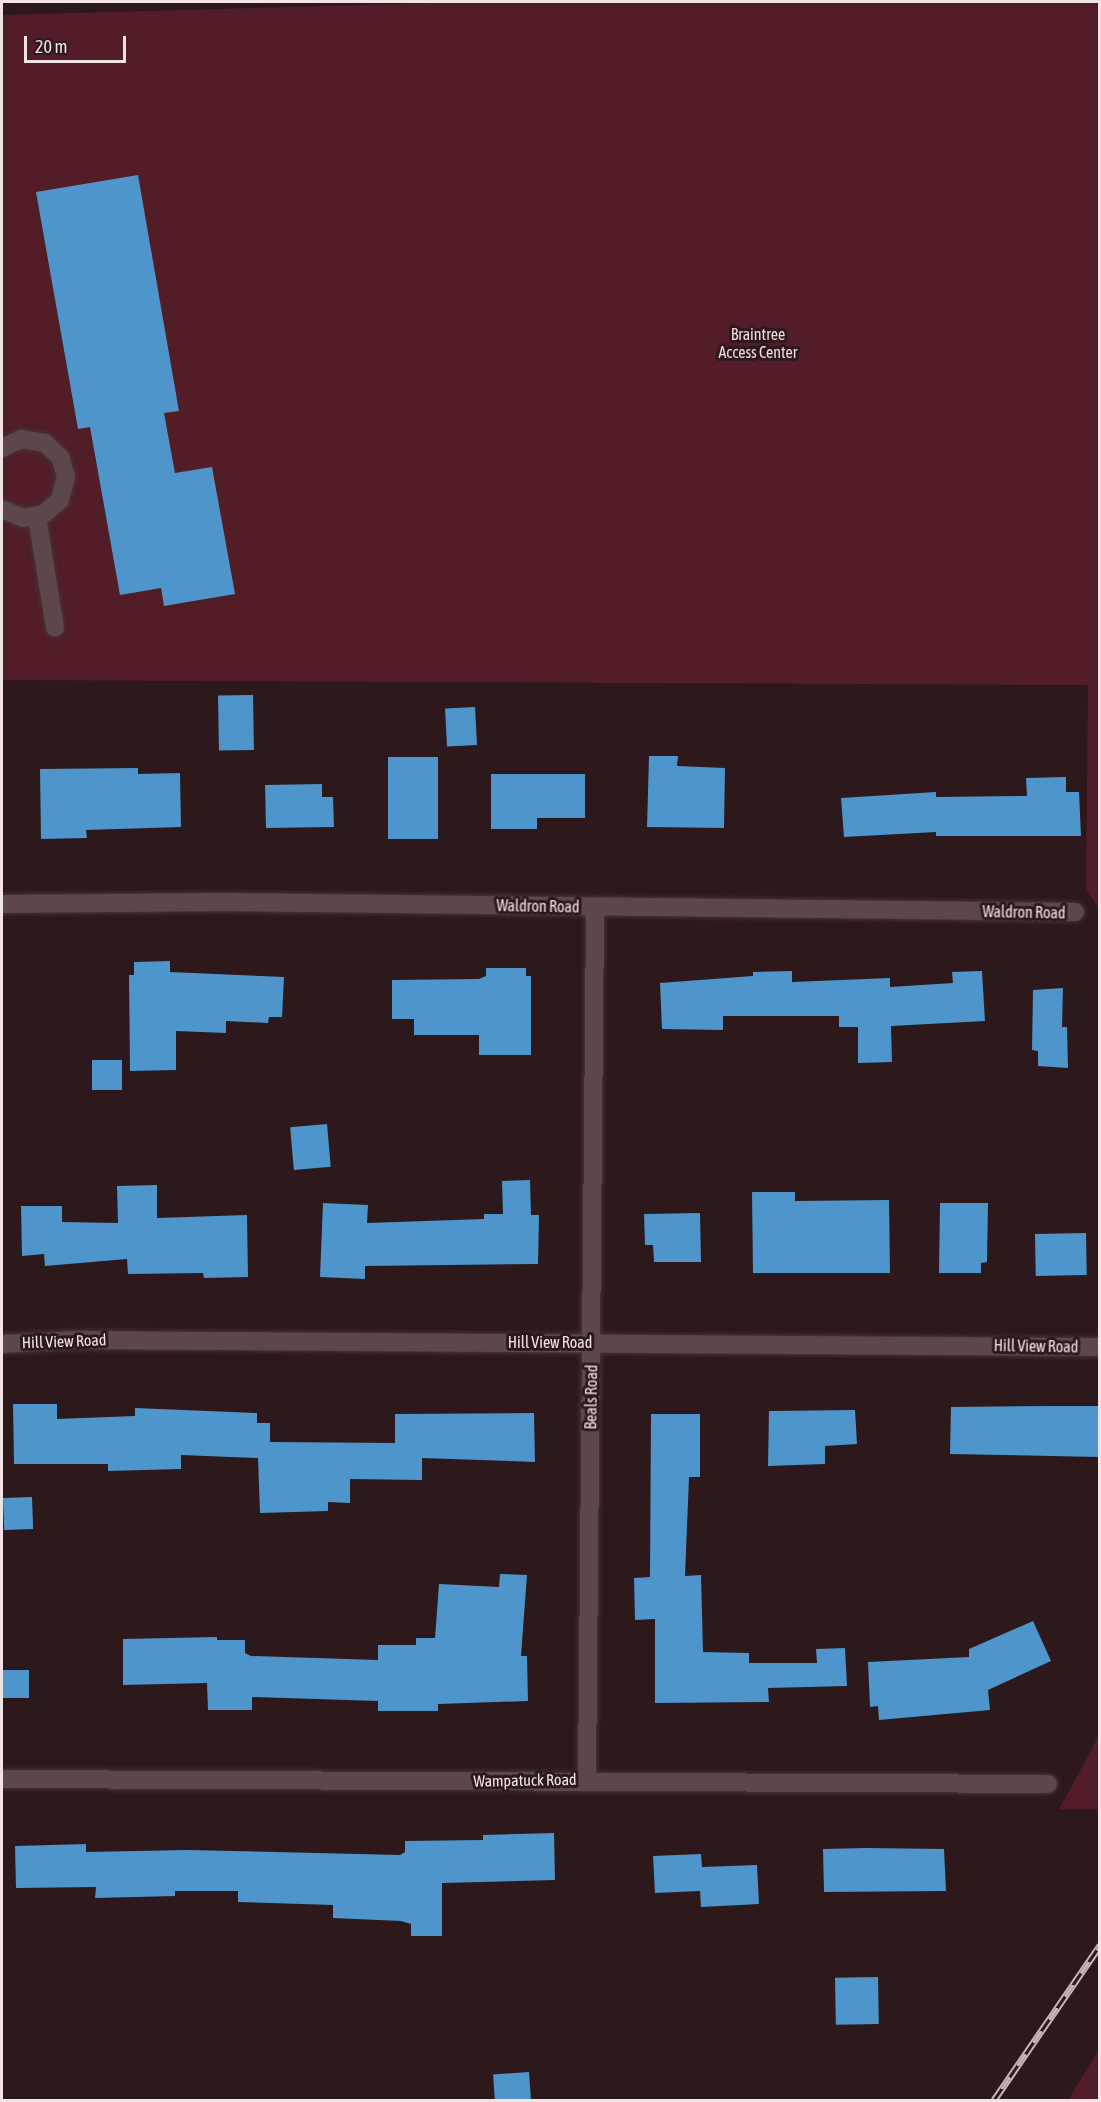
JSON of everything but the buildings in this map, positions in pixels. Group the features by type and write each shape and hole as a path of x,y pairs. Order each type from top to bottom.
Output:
{"street":[{"path":"2,448 13,441 34,440 51,447 63,464 65,485 60,500 37,517 16,517 2,509"},
{"path":"37,517 55,628"},
{"name":"Waldron Road","path":"2,904 223,902 1075,912"},
{"name":"Beals Road","path":"587,1780 595,907"},
{"name":"Hill View Road","path":"2,1344 75,1340 1100,1347"},
{"name":"Wampatuck Road","path":"2,1779 1048,1784"}],"green space":[{"name":"Braintree Access Center","path":"468,2 1099,2 1099,909 1086,889 1088,685 2,680 2,15"},
{"path":"1099,1734 1099,1809 1059,1809 1090,1753"},
{"path":"1099,2050 1099,2100 1068,2100 1097,2053"}],"railway":[{"path":"994,2100 1100,1945"}]}
